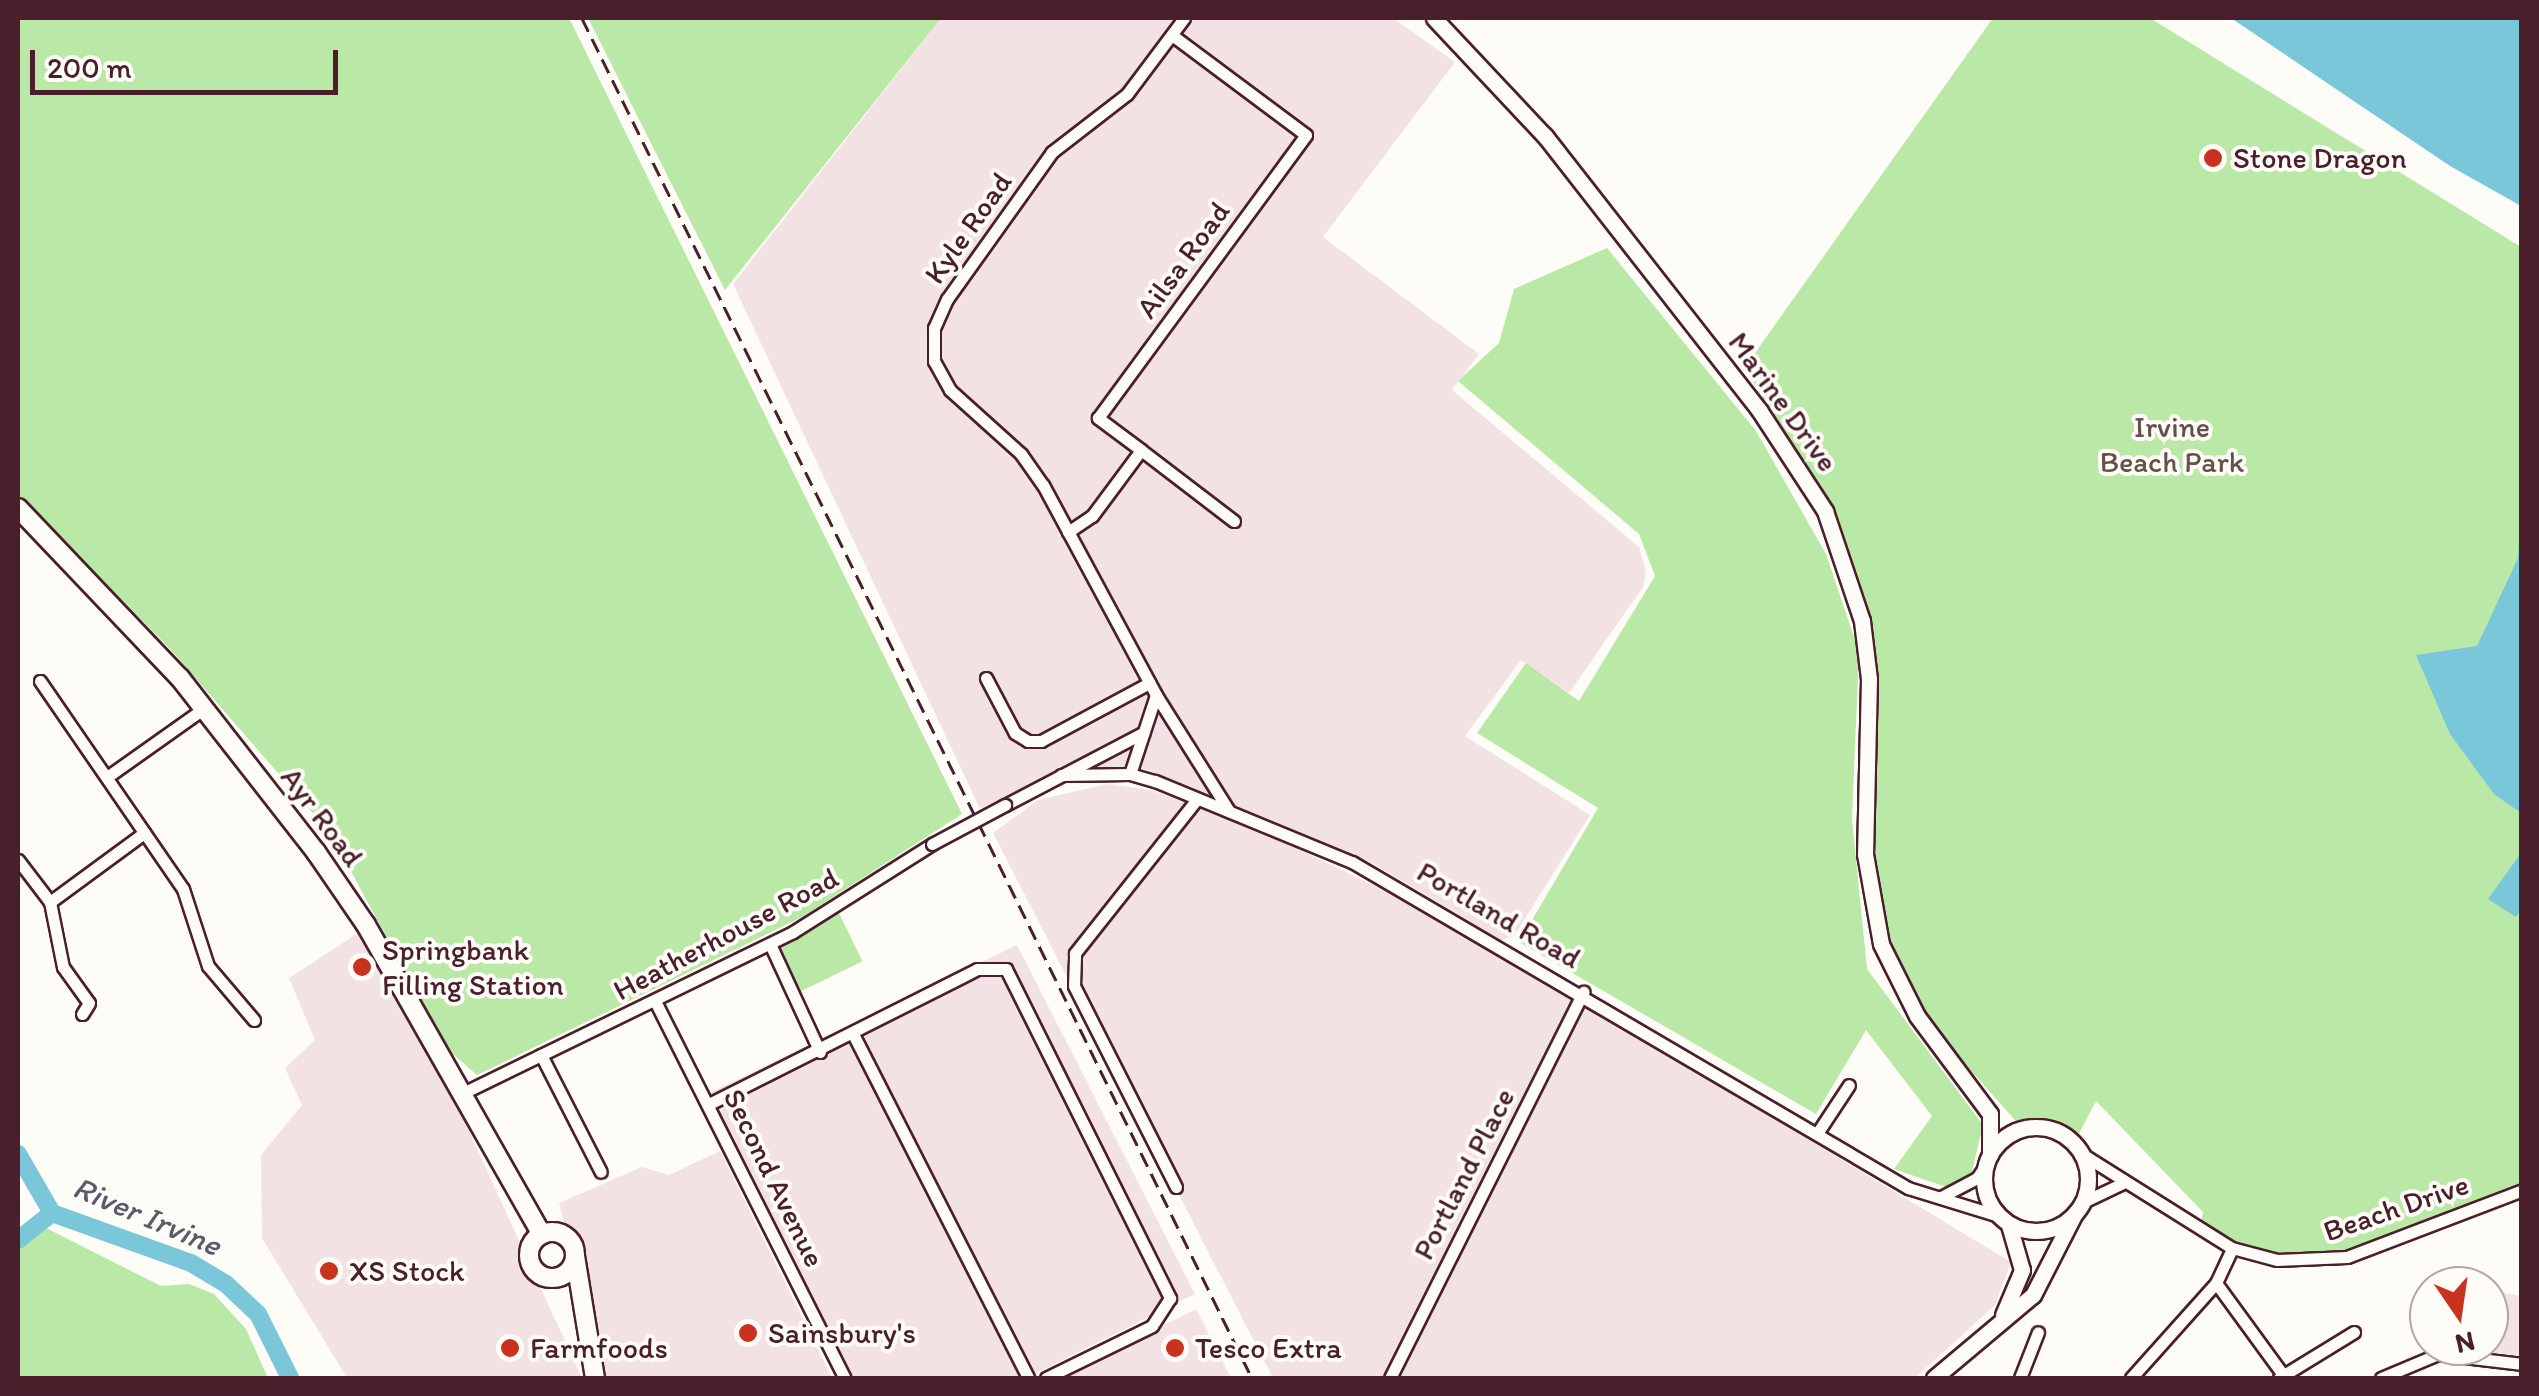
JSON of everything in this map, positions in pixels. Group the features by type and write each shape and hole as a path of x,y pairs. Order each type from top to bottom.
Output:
{"main road":[{"name":"Ayr Road","path":"18,508 203,709 366,925 463,1093 520,1204 542,1235"},
{"name":"Ayr Road","path":"520,1204 530,1250"},
{"path":"583,1323 554,1278 534,1269 530,1250 542,1235 562,1234 575,1256 595,1378"},
{"path":"554,1278 567,1273 575,1256"}],"street":[{"name":"Kyle Road","path":"1184,18 1128,94 1052,152 947,299 934,328 934,361 950,390 1021,454 1149,683 1229,811"},
{"name":"Marine Drive","path":"1434,18 1545,136 1759,410 1825,511 1862,621 1869,679 1865,854 1881,944 1917,1016 1990,1114"},
{"name":"Ailsa Road","path":"1140,450 1098,418 1306,134 1172,35"},
{"path":"1068,532 1092,516 1140,450 1234,521"},
{"path":"986,678 1015,734 1028,741 1041,741 1149,683"},
{"path":"40,681 183,889 208,966 254,1020"},
{"path":"1130,774 1156,695"},
{"path":"106,777 203,709"},
{"path":"1061,775 1143,733"},
{"name":"Portland Road","path":"1005,805 1061,775 1130,774 1352,862 1583,992 1908,1188 2003,1219"},
{"path":"1176,1187 1074,986 1075,953 1197,799"},
{"name":"Heatherhouse Road","path":"463,1093 770,944 932,844 1005,805"},
{"path":"50,902 144,833"},
{"path":"18,860 50,902 63,967 89,1003 82,1014"},
{"path":"770,944 820,1052"},
{"path":"709,1104 820,1052 977,970 1006,969 1170,1298 1152,1326 1046,1378"},
{"name":"Portland Place","path":"1390,1378 1583,992"},
{"name":"Second Avenue","path":"655,1001 845,1378"},
{"path":"853,1034 1028,1378"},
{"path":"541,1056 601,1172"},
{"path":"1818,1132 1849,1085"},
{"path":"1934,1378 2033,1295 2088,1186 2082,1154 2057,1132 1990,1114 1989,1159 1984,1181 2022,1270 1998,1323"},
{"path":"1942,1196 1976,1178 2008,1136 2041,1128"},
{"name":"Beach Drive","path":"2082,1154 2232,1248 2295,1261 2347,1257 2522,1190"},
{"path":"2003,1219 2034,1232 2124,1183"},
{"path":"2131,1378 2216,1283 2232,1248"},
{"path":"2216,1283 2281,1377 2354,1332"},
{"path":"2020,1378 2038,1332"},
{"path":"2382,1378 2438,1354 2522,1364"}],"shaded area":[{"path":"941,18 1393,18 1455,62 1323,237 1479,354 1452,390 1639,547 1646,572 1643,587 1569,693 1521,660 1465,736 1590,815 1514,936 1501,940 1374,864 1145,769 1061,768 980,809 733,284"},
{"path":"1107,784 1151,790 1262,832 1438,916 2011,1262 1995,1305 1915,1378 1273,1378 993,833 1038,800"},
{"path":"361,931 439,1066 582,1378 347,1378 262,1238 261,1155 302,1105 285,1068 315,1040 289,978"},
{"path":"1017,945 1195,1294 1026,1378 851,1378 705,1095"},
{"path":"720,1151 832,1378 605,1378 559,1203 642,1167 669,1175"},
{"path":"2509,1294 2521,1296 2521,1356 2509,1355"},
{"name":"Tesco Extra","path":"1196,1309 1231,1378 1059,1378"}],"green space":[{"path":"18,18 569,18 962,814 802,917 477,1075 446,1048 331,834 171,650 18,494"},
{"path":"588,18 941,18 725,290"},
{"name":"Irvine Beach Park","path":"1993,18 2150,18 2521,247 2521,1190 2327,1260 2243,1252 2200,1229 2203,1212 2096,1101 2074,1143 2057,1132 2023,1129 1931,1026 1886,960 1873,912 1869,635 1837,539 1745,367"},
{"path":"1607,248 1756,431 1826,554 1859,652 1852,819 1867,969 1983,1125 1971,1175 1946,1187 1894,1169 1932,1116 1866,1030 1816,1114 1519,942 1598,808 1477,733 1526,663 1579,701 1655,576 1639,534 1458,381 1499,343 1514,289"},
{"path":"837,909 862,961 797,993 771,941"},
{"path":"44,1227 161,1286 189,1284 214,1294 246,1329 268,1378 18,1378 18,1248"}],"water":[{"path":"2231,18 2521,18 2521,206 2450,166"},
{"path":"2521,510 2521,813 2494,794 2450,734 2416,655 2477,646 2518,558"},
{"path":"2521,853 2521,910 2516,917 2488,899"}],"waterway":[{"name":"River Irvine","path":"18,1154 52,1213 191,1263 226,1284 258,1314 290,1378"},
{"path":"18,1240 52,1213"}],"railway":[{"path":"582,18 1252,1378"}],"place":[{"name":"Stone Dragon","path":"2213,158"},
{"name":"Springbank Filling Station","path":"362,967"},
{"name":"XS Stock","path":"329,1271"},
{"name":"Sainsbury's","path":"748,1333"},
{"name":"Farmfoods","path":"510,1348"},
{"name":"Tesco Extra","path":"1175,1348"}]}
